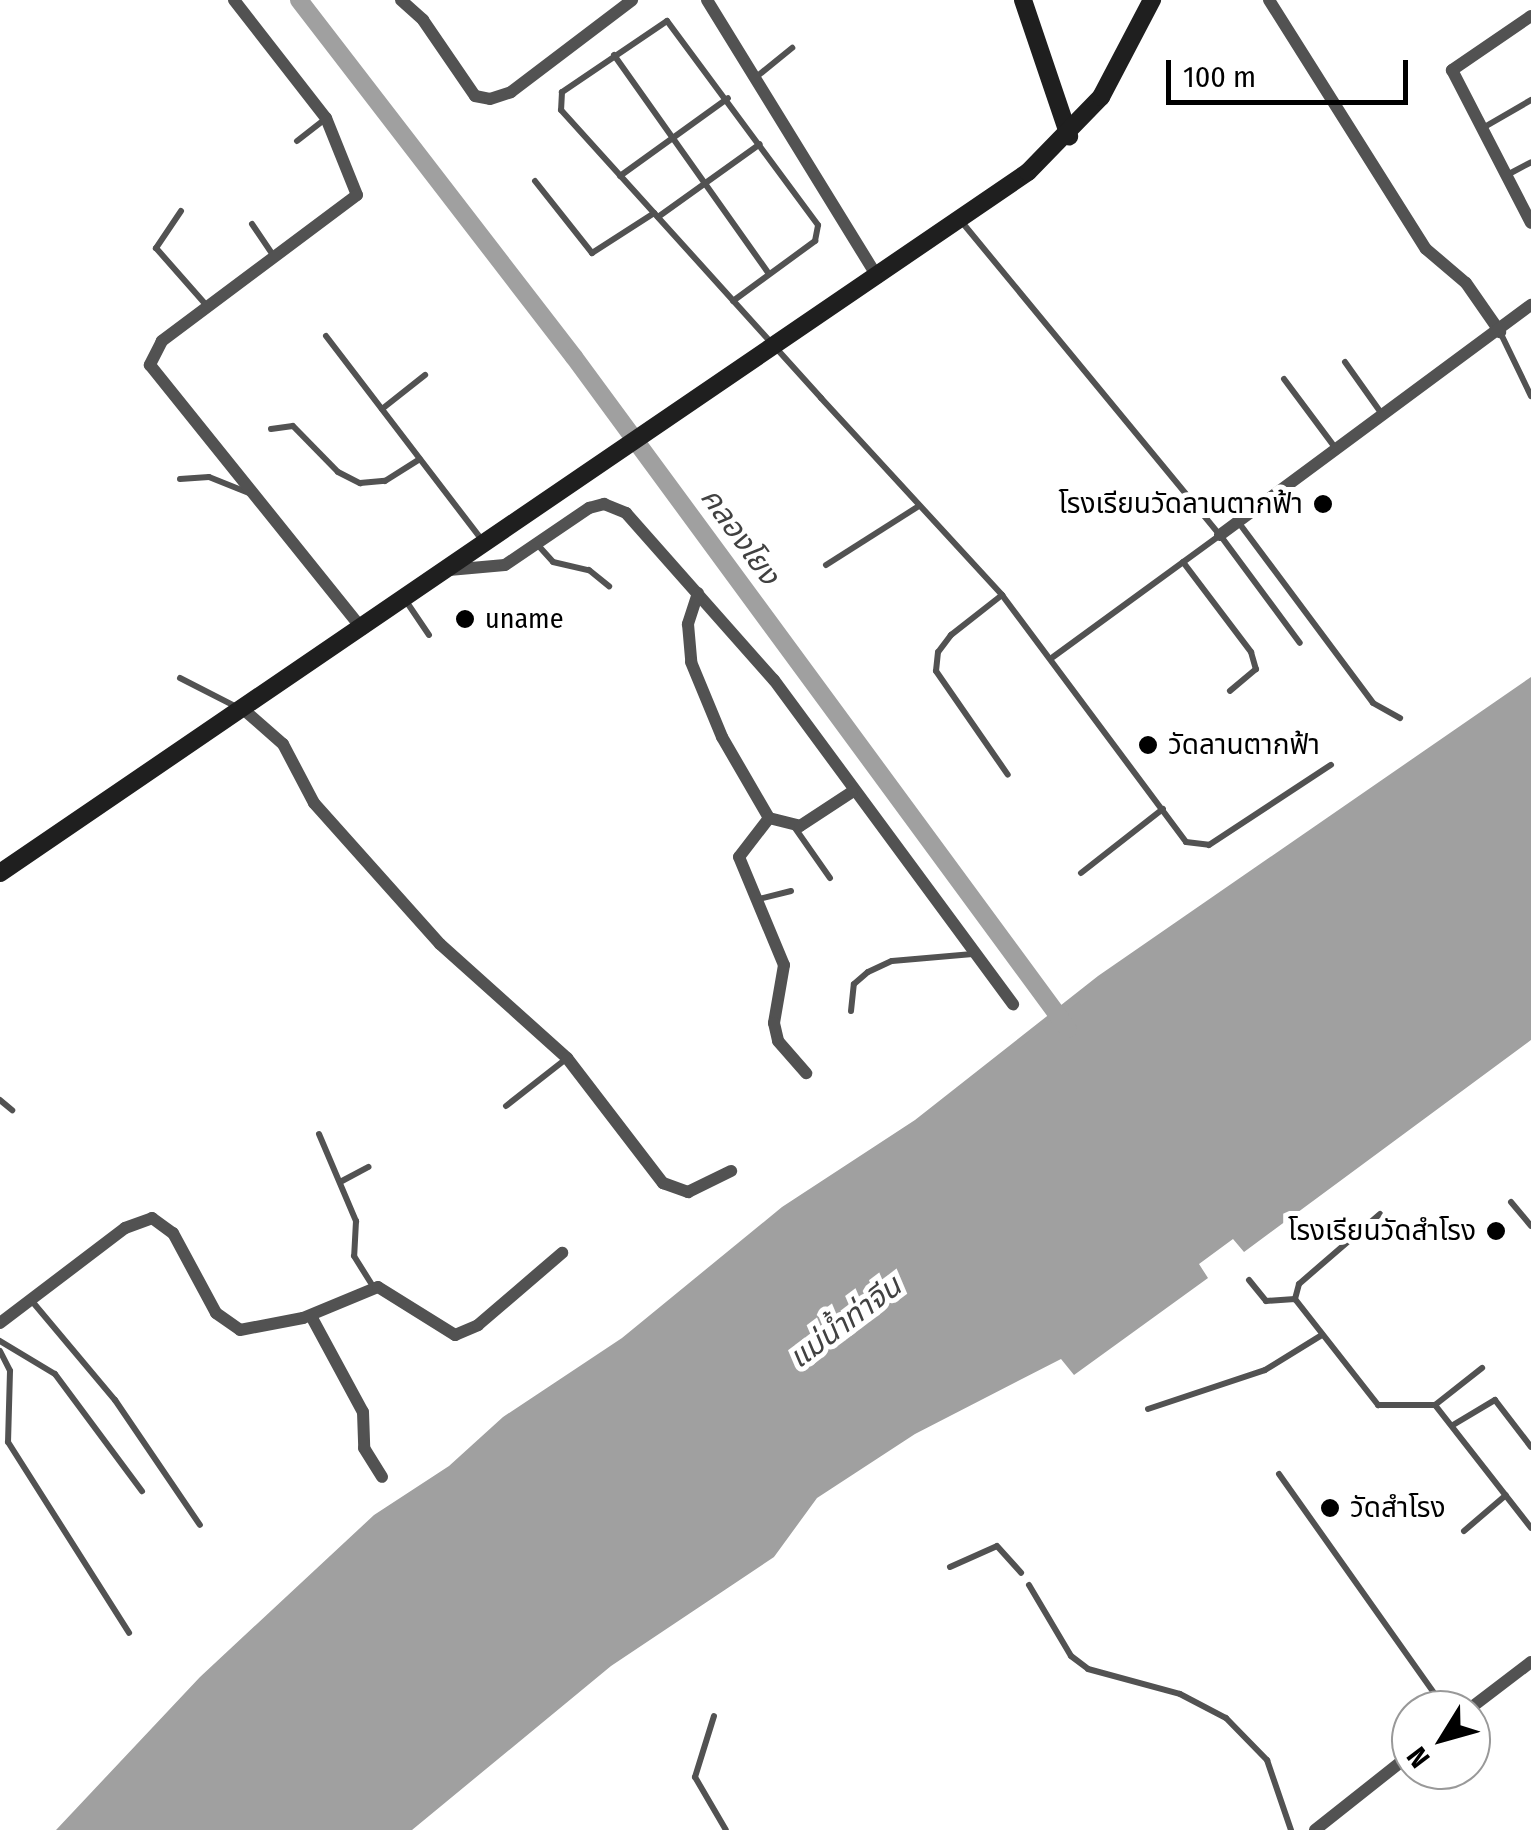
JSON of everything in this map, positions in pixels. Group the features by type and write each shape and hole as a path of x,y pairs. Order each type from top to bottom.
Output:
{"street":[{"path":"234,0 326,118 357,195 162,341 150,364 362,629"},
{"path":"400,0 424,20 468,89 490,99 511,92 632,0"},
{"path":"707,0 878,278"},
{"path":"1023,0 1069,136"},
{"path":"0,873 960,220 1069,136 1101,97 1152,0"},
{"path":"1269,0 1426,249 1466,282 1500,332"},
{"path":"1531,16 1452,70 1531,223"},
{"path":"1220,535 1386,419 1531,305"},
{"path":"449,570 489,570 589,508 615,506 774,680 852,792 1013,1004"},
{"path":"698,593 688,624 691,662 722,737 770,818 794,827 852,792"},
{"path":"243,709 282,744 314,802 416,917 567,1058 669,1188 688,1192 731,1170"},
{"path":"770,818 739,857 784,965 774,1023 778,1041 806,1073"},
{"path":"0,1323 125,1228 152,1218 173,1233 216,1313 235,1329 311,1316 374,1288 455,1335 478,1326 562,1253"},
{"path":"311,1316 364,1412 364,1448 382,1477"},
{"path":"1491,1695 1528,1670"},
{"path":"1315,1830 1391,1770"}],"lane":[{"path":"733,301 819,234 728,98 667,21 614,55 557,100 620,176 918,506 1002,595 1053,657 1186,842 1209,845 1331,765"},
{"path":"755,78 792,48"},
{"path":"614,55 769,274"},
{"path":"620,176 728,98"},
{"path":"1480,129 1531,100"},
{"path":"297,141 326,118"},
{"path":"534,181 592,253 610,246 760,144"},
{"path":"1506,176 1531,162"},
{"path":"181,210 156,248 208,307"},
{"path":"960,220 1220,535 1300,643"},
{"path":"252,224 276,259"},
{"path":"1500,332 1531,396"},
{"path":"326,336 486,545"},
{"path":"1346,362 1386,419"},
{"path":"382,409 425,375"},
{"path":"1284,378 1338,452"},
{"path":"272,429 292,426 338,472 360,482 384,481 420,460"},
{"path":"180,479 209,477 254,496"},
{"path":"826,565 918,506"},
{"path":"1238,522 1374,703 1400,718"},
{"path":"1053,657 1220,535"},
{"path":"536,543 553,562 590,570 609,586"},
{"path":"1184,562 1252,652 1256,669 1230,691"},
{"path":"1002,595 951,636 938,652 936,671 1008,776"},
{"path":"405,600 429,635"},
{"path":"180,678 243,709"},
{"path":"1082,873 1162,809"},
{"path":"794,827 830,878"},
{"path":"758,900 791,891"},
{"path":"851,1011 854,984 868,972 892,961 973,954"},
{"path":"506,1106 567,1058"},
{"path":"0,1100 12,1110"},
{"path":"318,1134 342,1181 356,1222 354,1256 374,1288"},
{"path":"342,1181 368,1168"},
{"path":"1510,1202 1531,1226"},
{"path":"1295,1299 1299,1284 1380,1214"},
{"path":"1250,1280 1266,1301 1295,1299"},
{"path":"1295,1299 1378,1405 1436,1406 1482,1368"},
{"path":"30,1300 115,1400 200,1524"},
{"path":"1148,1409 1264,1370 1322,1335"},
{"path":"0,1341 55,1374 142,1491"},
{"path":"0,1351 10,1371 8,1442 129,1633"},
{"path":"1453,1425 1495,1400 1531,1447"},
{"path":"1436,1406 1531,1528"},
{"path":"1279,1474 1432,1690"},
{"path":"1464,1531 1506,1495"},
{"path":"950,1567 996,1546 1021,1573"},
{"path":"1028,1585 1071,1656 1088,1669 1180,1694 1226,1718 1267,1760 1291,1830"},
{"path":"714,1716 695,1777 726,1830"}],"water":[{"name":"แม่น้ำท่าจีน","path":"1531,677 1531,1040 1244,1252 1233,1239 1199,1264 1208,1278 1074,1375 1061,1359 915,1434 817,1498 774,1557 611,1666 412,1830 56,1830 200,1677 374,1515 449,1466 503,1417 622,1338 782,1207 915,1120 1098,976"}],"waterway":[{"name":"คลองโยง","path":"299,0 574,357 1068,1029"}],"place":[{"name":"โรงเรียนวัดลานตากฟ้า","path":"1323,504"},
{"name":"uname","path":"465,619"},
{"name":"วัดลานตากฟ้า","path":"1148,745"},
{"name":"โรงเรียนวัดสำโรง","path":"1496,1231"},
{"name":"วัดสำโรง","path":"1330,1508"}]}
